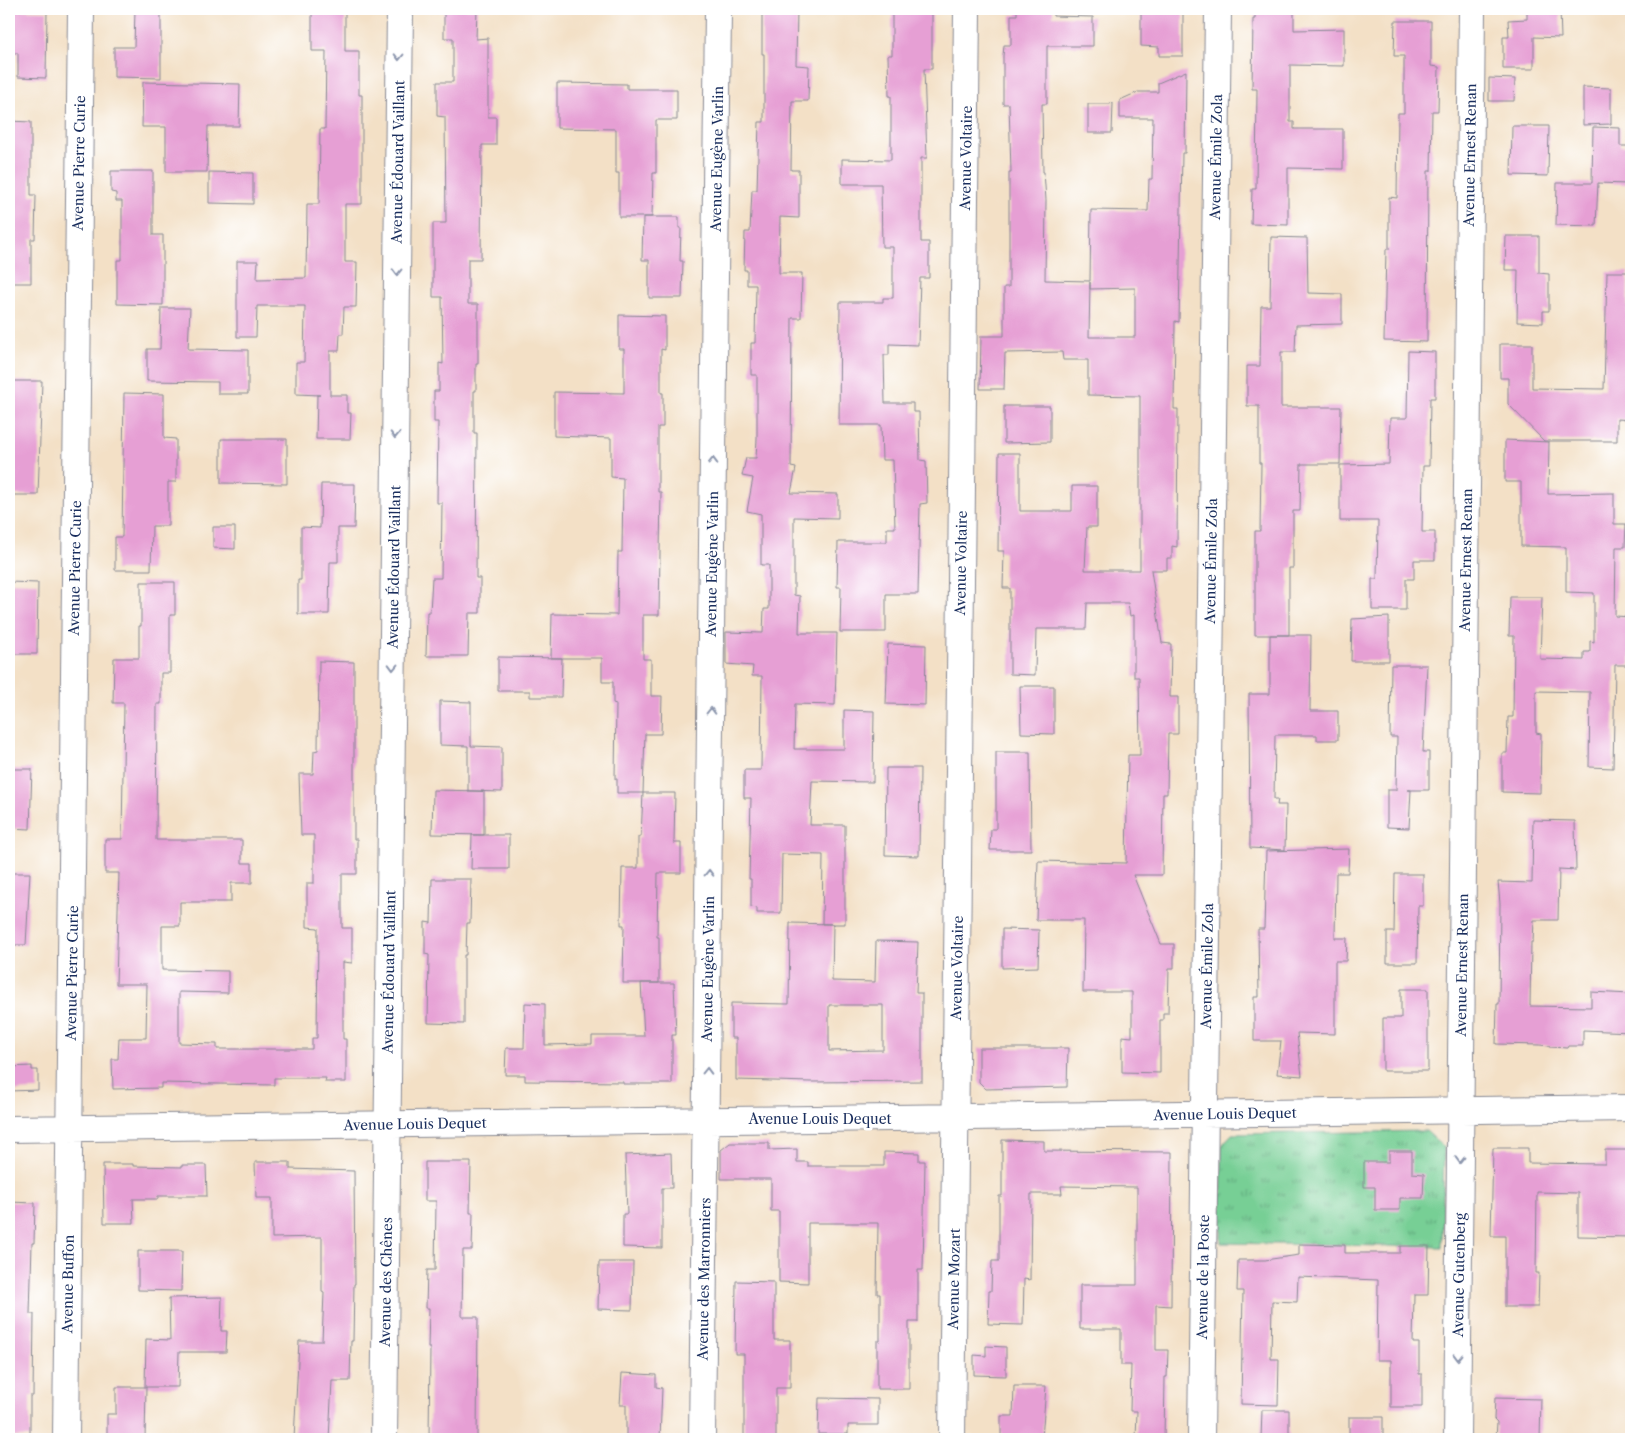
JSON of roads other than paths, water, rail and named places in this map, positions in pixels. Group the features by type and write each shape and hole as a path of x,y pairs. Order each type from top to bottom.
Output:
{"street":[{"name":"Avenue Pierre Curie","path":"70,1128 81,9"},
{"name":"Avenue Édouard Vaillant","path":"388,1125 400,9"},
{"name":"Avenue Eugène Varlin","path":"706,1120 718,9"},
{"name":"Avenue Voltaire","path":"956,1118 967,9"},
{"name":"Avenue Émile Zola","path":"1204,1114 1218,9"},
{"name":"Avenue Ernest Renan","path":"1460,1111 1472,9"},
{"name":"Avenue Louis Dequet","path":"9,1129 1631,1108"},
{"name":"Avenue Gutenberg","path":"1457,1439 1460,1111"},
{"name":"Avenue de la Poste","path":"1201,1439 1204,1114"},
{"name":"Avenue Mozart","path":"952,1439 956,1118"},
{"name":"Avenue des Marronniers","path":"702,1439 706,1120"},
{"name":"Avenue des Chênes","path":"384,1439 388,1125"},
{"name":"Avenue Buffon","path":"66,1439 70,1128"}]}
